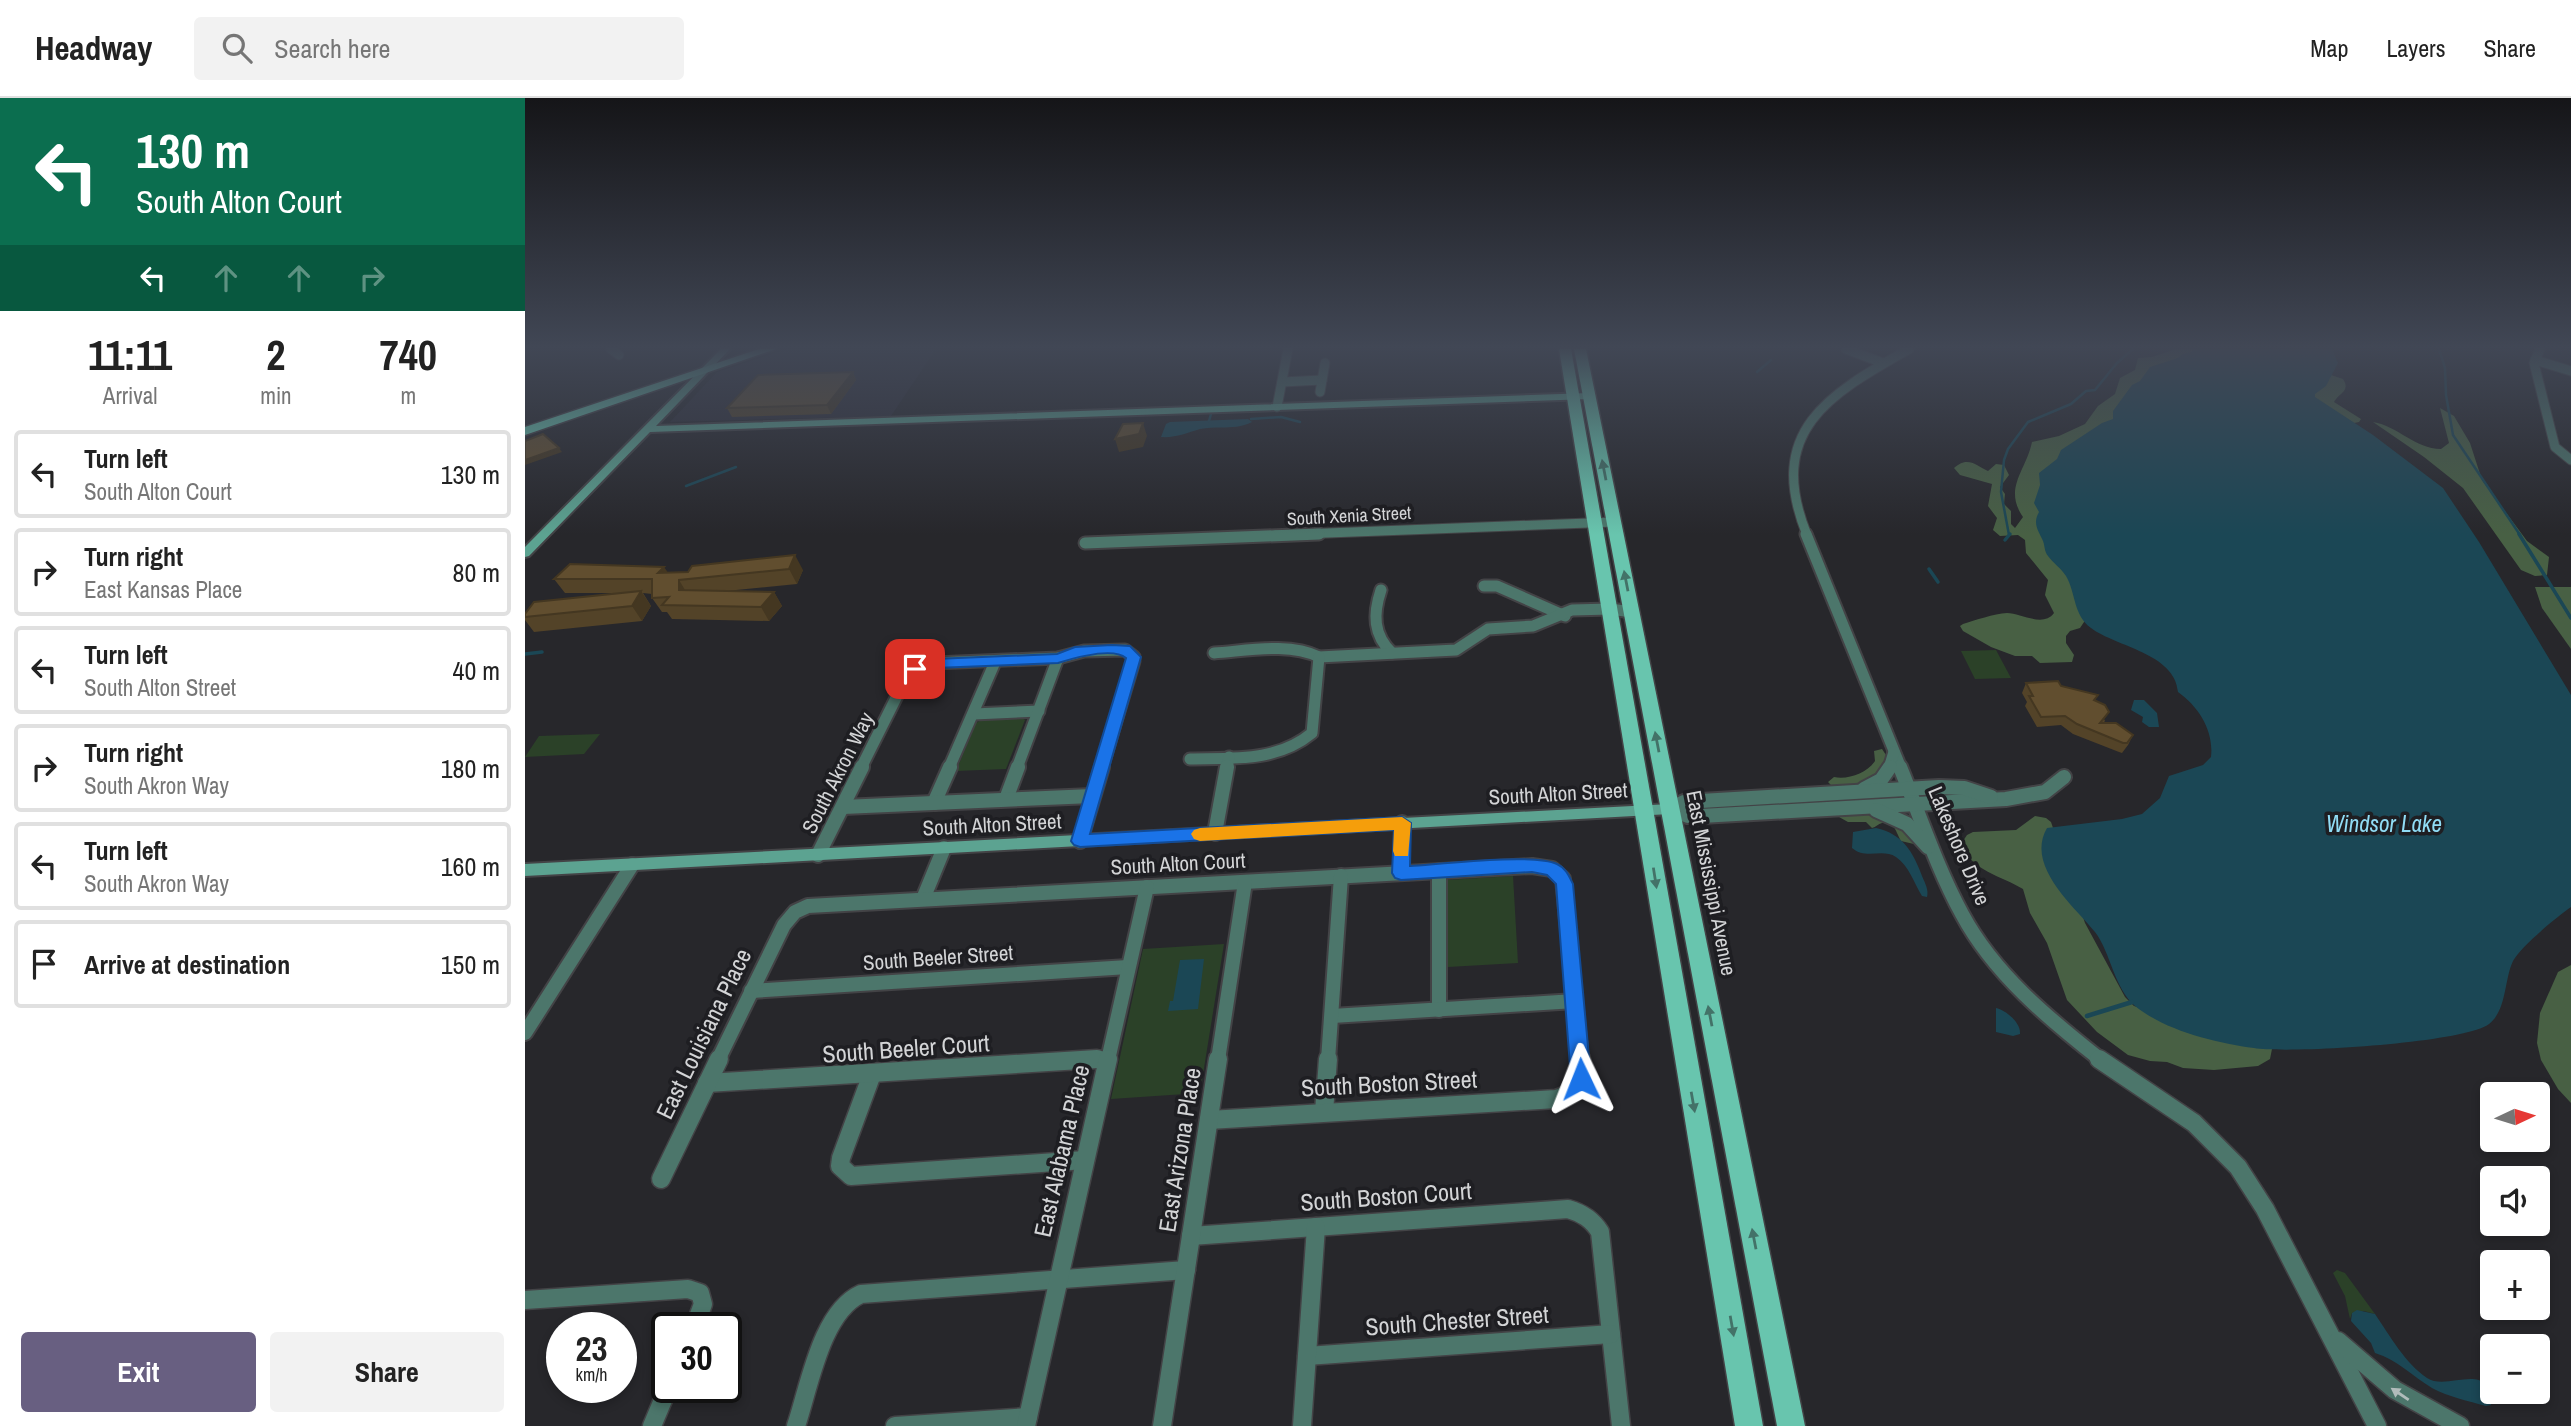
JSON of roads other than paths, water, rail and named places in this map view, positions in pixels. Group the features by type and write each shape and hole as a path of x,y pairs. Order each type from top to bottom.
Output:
{"main road":[{"path":"525,425 569,411"},
{"path":"525,431 584,411"},
{"path":"1576,411 1749,1426"},
{"name":"East Mississippi Avenue","path":"1593,411 1791,1426"}],"street":[{"path":"525,554 665,411"},
{"path":"647,429 1162,411"},
{"name":"Lakeshore Drive","path":"1817,411 1798,442 1792,477 1801,521 1954,901 1974,934 2028,1000 2089,1052 2194,1123 2238,1167 2265,1209 2377,1426"},
{"path":"2545,411 2555,447 2571,460"},
{"name":"South Xenia Street","path":"1085,543 1614,522"},
{"path":"1484,586 1497,586 1562,616 1573,618 1632,612"},
{"path":"1381,590 1376,603 1375,627 1384,647 1392,653"},
{"path":"1215,653 1296,651 1315,653 1319,657 1456,650 1488,629 1533,626 1562,616"},
{"name":"South Akron Way","path":"818,855 909,672 926,664 1058,658 1075,652 1125,650 1134,657 1080,841"},
{"path":"1190,759 1279,753 1304,741 1312,733 1319,657"},
{"path":"1006,799 1058,658"},
{"path":"935,803 995,662"},
{"path":"974,714 1039,711"},
{"path":"1856,792 1885,777 1891,768 1894,752"},
{"path":"1215,834 1229,757"},
{"name":"South Alton Street","path":"1670,809 1688,816 1755,813 1796,818 1815,816 1823,809 2005,799 2048,792 2064,777"},
{"name":"South Alton Street","path":"525,870 1670,809 1688,802 1909,789 1960,787 2005,799"},
{"path":"1818,794 1823,809"},
{"path":"843,807 1092,796"},
{"path":"1862,807 1887,812 1907,824 1937,861"},
{"path":"1401,873 1402,823"},
{"path":"923,899 944,848"},
{"path":"528,1024 632,865"},
{"name":"South Alton Court","path":"795,912 821,905 1532,866 1552,869 1561,876 1565,884 1575,1001"},
{"path":"1439,871 1439,1010"},
{"path":"1324,1112 1341,876"},
{"name":"East Arizona Place","path":"1162,1426 1245,882"},
{"name":"East Alabama Place","path":"1027,1421 1147,887"},
{"name":"East Louisiana Place","path":"661,1179 784,925 795,912"},
{"name":"South Beeler Street","path":"751,991 1128,967"},
{"path":"1332,1016 1575,1001 1582,1069 1577,1087 1571,1093"},
{"name":"South Beeler Court","path":"707,1083 1108,1058"},
{"path":"872,1074 841,1158 840,1166 851,1176 1085,1160"},
{"name":"South Boston Street","path":"1209,1120 1556,1099 1571,1093"},
{"name":"South Boston Court","path":"1191,1236 1568,1209 1583,1214"},
{"path":"1583,1214 1590,1218 1600,1232 1621,1426"},
{"path":"1302,1426 1316,1227"},
{"path":"796,1426 831,1326 840,1309 852,1298 874,1291 1186,1270"},
{"path":"525,1300 688,1289 700,1293 703,1304 700,1312"},
{"name":"South Chester Street","path":"1307,1356 1611,1334"},
{"name":"Lakeshore Drive","path":"2330,1334 2384,1383 2430,1412 2460,1426"},
{"path":"652,1426 662,1403"},
{"path":"895,1426 1027,1421"}],"water":[{"name":"Windsor Lake","path":"2113,411 2336,411 2443,488 2479,542 2571,695 2571,907 2517,955 2510,969 2499,1011 2489,1024 2447,1037 2337,1048 2254,1048 2192,1035 2147,1015 2128,999 2095,932 2065,898 2047,871 2042,857 2042,842 2047,828 2142,814 2160,798 2169,776 2203,765 2211,757 2210,738 2204,720 2178,692 2167,668 2143,652 2102,635 2085,623 2066,576 2050,559 2037,527 2039,512 2034,503 2040,485 2039,473 2057,459 2061,450 2102,423 2113,419"},
{"path":"1248,419 1252,422 1246,425 1207,428 1161,437 1166,424 1170,422"},
{"path":"2134,700 2144,700 2157,713 2159,727 2149,727 2142,722 2143,717 2131,710"},
{"path":"1876,828 1893,835 1906,845 1915,859 1927,897 1922,896 1908,870 1896,857 1885,853 1863,853 1852,848 1853,832"},
{"path":"1204,959 1198,1009 1168,1011 1170,1001 1173,1001 1180,960"},
{"path":"1996,1008 2012,1017 2020,1034 2013,1036 1996,1032"},
{"path":"2357,1310 2375,1314 2405,1357 2427,1378 2446,1382 2467,1379 2480,1381 2480,1404 2491,1405 2486,1406 2438,1391 2391,1360 2375,1353 2371,1343 2351,1321 2352,1313"}],"waterway":[{"path":"2009,535 2001,492 2004,460 2008,449 2028,422 2054,411"},
{"path":"2449,411 2453,435 2520,535"},
{"path":"1209,421 1211,414"},
{"path":"1251,419 1281,417 1300,422"},
{"path":"686,486 736,467"},
{"path":"2005,540 2010,534"},
{"path":"2519,534 2571,618"},
{"path":"1929,569 1938,582"},
{"path":"525,654 542,652"},
{"path":"2087,1016 2132,1002"}]}
